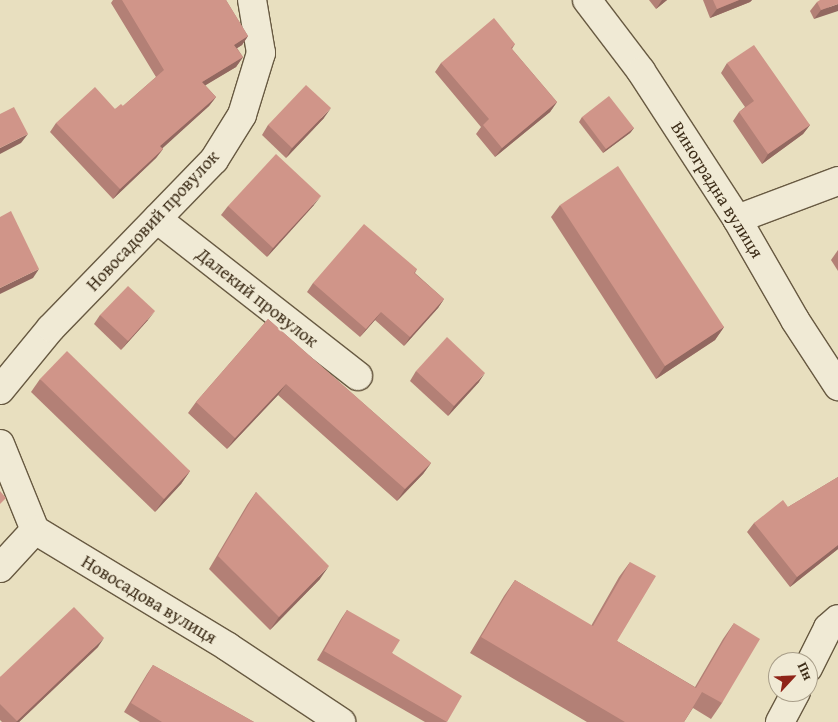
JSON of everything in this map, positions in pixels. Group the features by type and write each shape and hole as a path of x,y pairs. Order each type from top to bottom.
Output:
{"street":[{"name":"Новосадовий провулок","path":"0,390 51,328 214,160 242,115 261,52 252,0"},
{"name":"Виноградна вулиця","path":"587,0 641,71 737,219 794,320 838,386"},
{"path":"737,219 838,181"},
{"name":"Далекий провулок","path":"157,219 358,376"},
{"path":"0,444 35,530 0,568"},
{"name":"Новосадова вулиця","path":"35,530 228,647 341,722"},
{"path":"816,652 828,628 838,619"},
{"path":"780,722 791,702"}],"building":[{"path":"122,0 226,0 248,36 234,45 243,57 202,82 216,97 160,146 163,149 120,189 56,123 95,87 115,109 121,104 123,106 164,70"},
{"path":"713,0 739,0 717,9"},
{"path":"820,0 838,0 838,4 821,10 817,2"},
{"path":"494,18 515,44 511,48 557,102 502,148 483,125 489,119 441,63"},
{"path":"754,45 810,125 768,154 739,112 754,101 727,63"},
{"path":"306,85 331,108 292,148 268,125"},
{"path":"609,96 634,128 606,149 582,117"},
{"path":"14,107 28,134 0,148 0,114"},
{"path":"276,154 321,196 273,248 228,206"},
{"path":"618,166 724,327 665,366 560,205"},
{"path":"11,211 39,269 0,288 0,217"},
{"path":"364,224 417,269 414,273 444,299 410,337 381,312 366,329 313,283"},
{"path":"128,286 155,311 128,341 100,315"},
{"path":"268,319 431,463 405,489 286,384 235,438 196,402"},
{"path":"447,337 485,373 454,406 416,371"},
{"path":"67,351 190,471 164,499 40,379"},
{"path":"838,477 838,545 797,577 754,523 783,500 788,507"},
{"path":"0,491 6,498 0,504"},
{"path":"256,492 329,566 279,617 218,556"},
{"path":"630,562 656,576 617,641 696,688 734,623 760,639 722,703 702,692 684,722 625,722 481,637 515,580 593,626"},
{"path":"74,607 104,638 17,721 0,704 0,677"},
{"path":"347,610 400,640 392,653 462,696 447,722 324,651"},
{"path":"153,665 254,722 162,722 131,703"}]}
